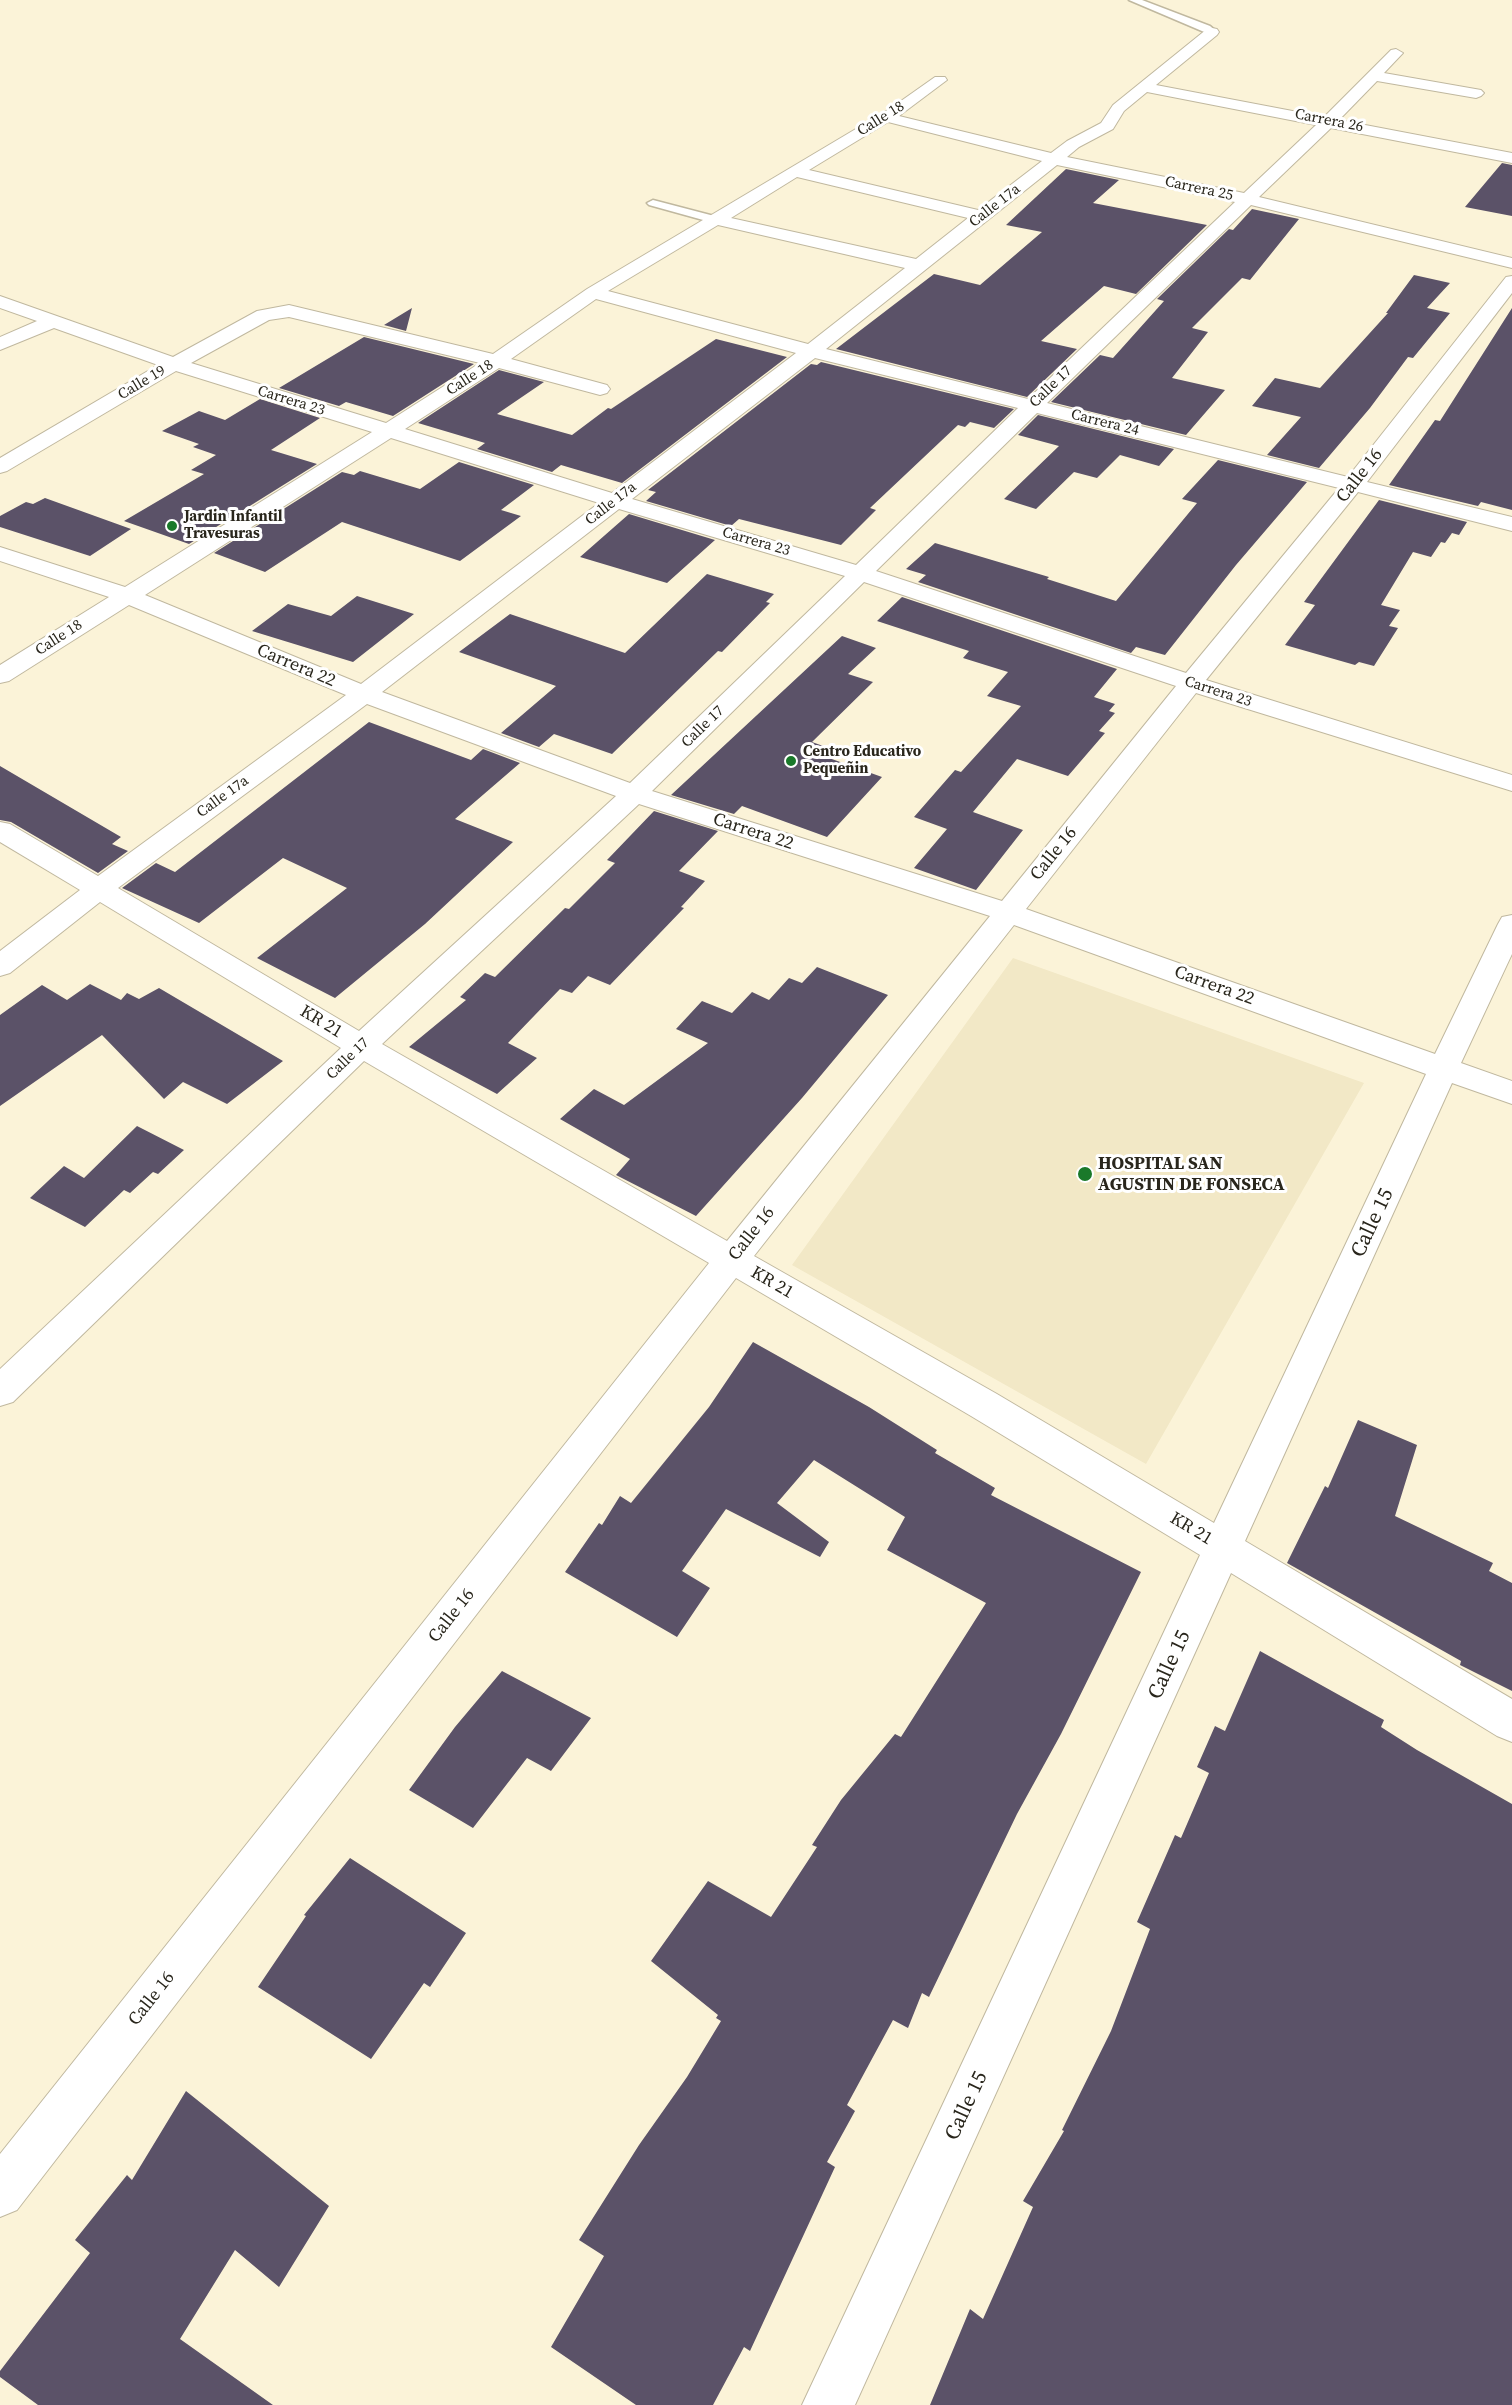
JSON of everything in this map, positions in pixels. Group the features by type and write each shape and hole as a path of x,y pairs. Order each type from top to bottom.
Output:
{"street":[{"name":"Calle 17a","path":"0,966 99,889 364,694 812,351 1073,144 1107,126 1118,108 1212,32"},
{"name":"Calle 17","path":"0,1391 361,1046 634,794 859,573 1329,121 1396,52"},
{"path":"1374,76 1476,93"},
{"name":"Calle 18","path":"0,676 388,431 496,361 593,293 796,172 885,117 939,80"},
{"name":"Carrera 26","path":"1145,87 1512,158"},
{"name":"Carrera 25","path":"885,117 1054,159 1246,199 1512,263"},
{"path":"796,172 981,216"},
{"path":"714,219 918,265"},
{"name":"Calle 16","path":"0,2193 731,1260 1007,912 1353,485 1512,281"},
{"name":"Carrera 24","path":"593,293 812,351 1512,524"},
{"name":"Carrera 23","path":"0,302 174,364 615,501 859,573 1191,683 1512,783"},
{"name":"Calle 19","path":"0,467 174,364 264,315 289,311 496,361"},
{"path":"0,344 54,321"},
{"path":"496,361 600,389"},
{"name":"Carrera 22","path":"0,554 126,595 364,694 634,794 1007,912 1512,1093"},
{"name":"KR 21","path":"0,830 361,1046 984,1405 1512,1722"},
{"name":"Calle 15","path":"828,2405 1512,924"}],"lane":[{"path":"1134,0 1207,28 1212,32"},
{"path":"653,203 714,219"}],"shaded area":[{"name":"HOSPITAL SAN AGUSTIN DE FONSECA","path":"1013,958 1364,1083 1146,1464 792,1265"}],"building":[{"path":"1502,163 1512,165 1512,216 1465,207"},
{"path":"1066,169 1119,180 1093,203 1207,225 1136,294 1104,286 1041,341 1077,349 1027,397 836,349 934,274 980,285 1042,232 1006,225"},
{"path":"1252,209 1299,219 1250,280 1242,278 1192,328 1208,332 1172,378 1225,390 1186,435 1051,402 1100,355 1113,358 1164,301 1157,299 1229,229 1233,230"},
{"path":"1414,275 1450,283 1427,308 1450,313 1413,358 1408,357 1370,408 1319,468 1267,455 1301,417 1252,406 1275,378 1320,388 1388,313 1386,313"},
{"path":"412,308 406,331 384,325"},
{"path":"1512,308 1512,510 1481,502 1478,506 1389,485 1435,420 1440,421"},
{"path":"364,337 474,364 393,416 346,402 339,406 279,388"},
{"path":"716,339 787,357 622,483 561,465 552,472 477,449 485,443 418,423 499,370 544,382 497,414 572,435 608,408 611,409"},
{"path":"821,362 1014,409 994,428 970,422 965,427 958,425 870,508 876,510 841,545 739,519 731,526 646,501 656,492 648,490 811,364 817,365"},
{"path":"260,399 320,418 271,450 317,464 189,544 124,521 204,474 191,470 216,455 193,447 199,444 162,431 199,411 225,420"},
{"path":"1038,415 1174,449 1159,466 1120,455 1097,478 1074,472 1036,509 1004,499 1059,446 1018,435"},
{"path":"1218,460 1307,482 1236,565 1165,655 1136,647 1131,653 918,582 926,575 906,569 935,543 1049,577 1047,579 1116,601 1197,503 1182,499"},
{"path":"459,462 534,485 501,510 521,516 460,561 342,522 265,572 214,553 342,472 354,475 360,471 420,489"},
{"path":"45,498 131,529 90,556 0,527 0,516 26,502 33,504"},
{"path":"1379,500 1467,522 1459,535 1452,533 1445,543 1441,542 1431,557 1413,552 1381,605 1400,610 1389,626 1398,628 1374,666 1359,662 1355,665 1285,645 1315,605 1304,602"},
{"path":"629,514 715,540 667,583 580,557"},
{"path":"707,574 774,594 766,602 770,603 722,652 718,651 612,754 554,734 539,747 501,733 556,686 459,652 510,614 625,653"},
{"path":"357,596 414,614 353,662 252,631 288,604 331,616"},
{"path":"902,597 1117,669 1094,697 1115,704 1109,711 1115,713 1099,731 1105,733 1068,776 1017,759 973,812 1023,830 976,890 914,868 947,829 914,817 955,770 961,772 1021,706 987,696 1008,672 963,658 969,651 877,621"},
{"path":"842,636 876,648 848,674 873,682 812,742 837,751 829,758 882,777 827,837 742,806 734,814 671,795"},
{"path":"369,722 471,760 483,749 520,763 455,819 513,842 425,924 335,998 257,958 347,888 283,858 199,923 122,888 156,863 175,872"},
{"path":"0,766 121,837 112,844 128,851 98,873 11,822 0,820"},
{"path":"654,811 718,831 679,871 705,881 681,907 684,908 610,985 588,976 572,993 560,989 508,1043 537,1058 497,1094 409,1047 466,1000 460,997 485,973 495,977 565,908 569,909 615,863 607,860"},
{"path":"817,967 888,995 802,1098 696,1216 616,1175 630,1159 560,1119 594,1089 624,1105 708,1043 676,1029 702,1001 732,1013 752,992 769,1000 789,978 802,983"},
{"path":"90,984 121,1000 127,993 139,999 159,988 283,1061 227,1104 183,1082 164,1099 102,1035 0,1106 0,1015 42,985 67,1000"},
{"path":"137,1126 184,1150 158,1174 153,1172 130,1193 124,1190 85,1227 30,1198 64,1166 84,1178"},
{"path":"753,1342 869,1407 937,1450 935,1453 995,1488 991,1495 1141,1572 1061,1734 1017,1814 929,1997 922,1993 908,2028 893,2020 847,2105 855,2111 827,2162 835,2167 750,2351 744,2347 713,2405 636,2405 551,2347 604,2256 579,2240 639,2145 687,2077 721,2021 716,2018 718,2015 651,1961 708,1881 771,1917 817,1847 812,1845 841,1800 895,1734 901,1737 986,1603 887,1550 905,1517 814,1460 777,1503 829,1542 820,1557 726,1509 682,1571 710,1588 677,1637 565,1572 599,1523 602,1525 620,1496 631,1503 709,1407"},
{"path":"1358,1420 1417,1445 1395,1516 1493,1563 1489,1571 1512,1583 1512,1691 1460,1665 1461,1661 1287,1563 1325,1486 1328,1488"},
{"path":"1260,1651 1384,1720 1381,1727 1512,1804 1512,2405 930,2405 970,2309 983,2319 1033,2207 1023,2201 1064,2131 1062,2130 1111,2031 1150,1929 1137,1922 1175,1835 1181,1838 1209,1773 1197,1767 1215,1726 1225,1731"},
{"path":"502,1671 591,1718 551,1771 527,1758 473,1828 409,1790 455,1727"},
{"path":"350,1858 466,1933 430,1987 424,1983 371,2059 258,1987 306,1916 304,1915"},
{"path":"186,2091 329,2206 279,2287 235,2250 180,2339 273,2405 38,2405 0,2377 0,2371 90,2253 75,2240 127,2175 132,2180"}],"place":[{"name":"Jardin Infantil Travesuras","path":"172,526"},
{"name":"Centro Educativo Pequeñin","path":"791,761"},
{"name":"HOSPITAL SAN AGUSTIN DE FONSECA","path":"1085,1174"}]}
